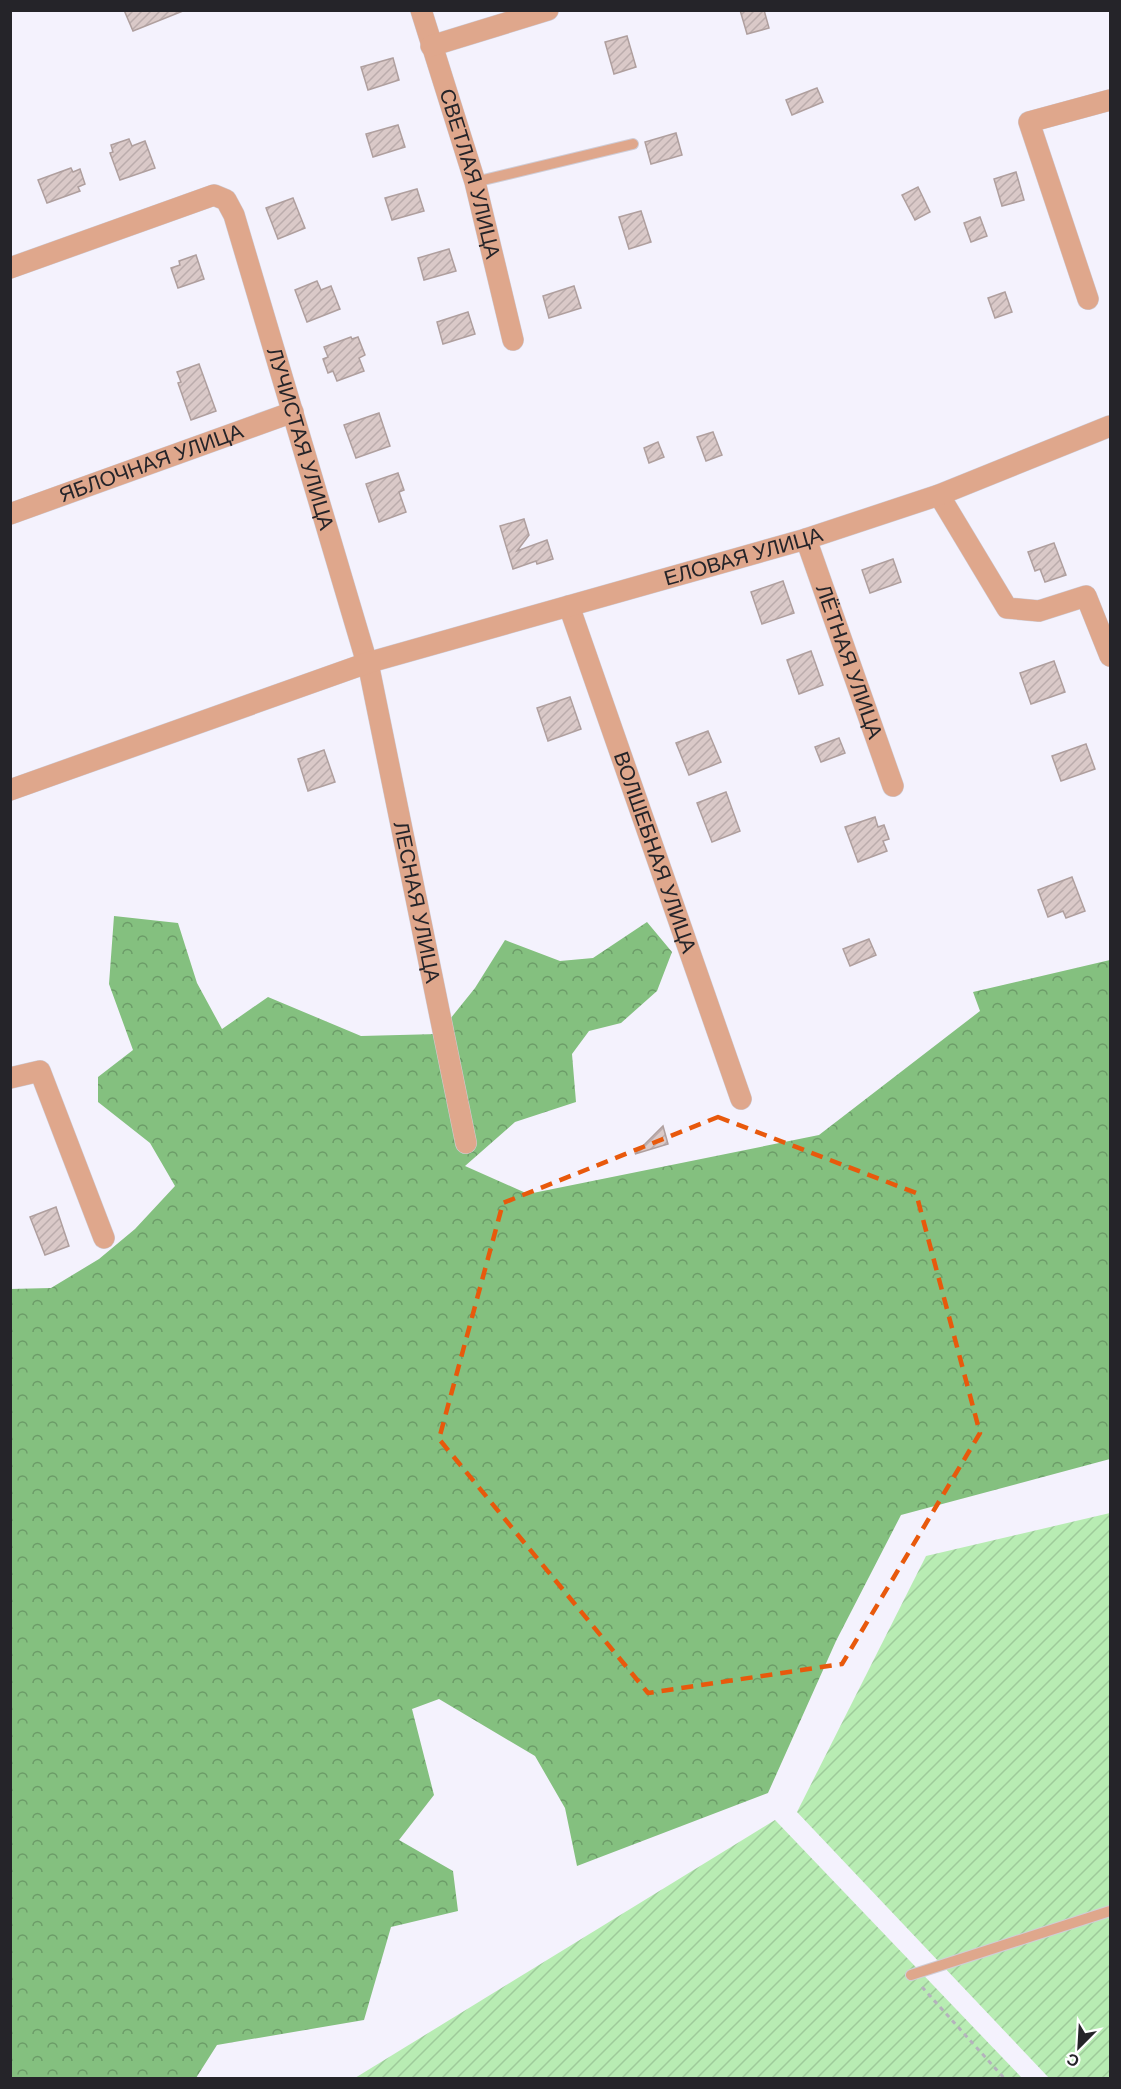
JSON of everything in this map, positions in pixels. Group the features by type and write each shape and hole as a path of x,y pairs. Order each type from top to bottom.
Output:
{"street":[{"name":"СВЕТЛАЯ УЛИЦА","path":"421,10 475,182 513,340"},
{"path":"431,46 548,10"},
{"path":"1088,299 1029,122 1110,100"},
{"name":"ЛУЧИСТАЯ УЛИЦА","path":"10,268 214,195 226,200 234,215 367,663"},
{"name":"ЯБЛОЧНАЯ УЛИЦА","path":"10,514 293,412"},
{"name":"ЕЛОВАЯ УЛИЦА","path":"10,790 367,663 806,539 939,495 1110,426"},
{"path":"939,495 1007,608 1039,611 1086,596 1110,656"},
{"name":"ЛЁТНАЯ УЛИЦА","path":"806,539 893,786"},
{"name":"ВОЛШЕБНАЯ УЛИЦА","path":"569,606 741,1099"},
{"name":"ЛЕСНАЯ УЛИЦА","path":"367,663 466,1143"},
{"path":"10,1078 40,1071 104,1238"}],"lane":[{"path":"475,182 633,144"},
{"path":"910,1975 1110,1911"}],"path":[{"path":"910,1975 1004,2079"}],"highlighted area":[{"path":"718,1117 916,1193 980,1433 842,1664 648,1693 439,1439 503,1203"}],"green space":[{"path":"114,916 178,923 197,983 222,1029 268,997 361,1036 438,1034 475,988 505,940 560,961 593,958 647,922 672,952 657,991 621,1023 589,1031 572,1054 576,1102 515,1122 465,1166 528,1194 819,1135 980,1011 973,992 1110,960 1110,1459 901,1515 836,1641 768,1793 577,1866 565,1808 535,1756 439,1699 412,1709 434,1795 399,1840 453,1871 458,1911 391,1927 364,2020 217,2045 196,2078 11,2078 10,1289 51,1288 99,1259 135,1229 175,1186 150,1143 98,1102 98,1077 133,1050 109,984"},
{"path":"1110,1513 1110,2078 1049,2078 797,1812 926,1556"},
{"path":"775,1820 1022,2078 355,2078"}],"building":[{"path":"124,10 183,10 183,11 133,31"},
{"path":"740,10 764,10 769,28 747,34"},
{"path":"627,36 636,67 614,74 605,42"},
{"path":"393,58 399,80 368,90 361,67"},
{"path":"817,88 823,102 792,115 786,100"},
{"path":"398,125 405,147 373,157 366,134"},
{"path":"676,133 682,155 651,164 645,142"},
{"path":"129,139 132,146 145,141 155,168 120,180 110,153 113,152 111,145"},
{"path":"71,168 73,172 80,169 85,184 78,187 80,191 47,203 38,180"},
{"path":"1016,172 1024,200 1002,206 994,179"},
{"path":"918,187 930,212 915,220 902,195"},
{"path":"417,189 424,211 392,220 385,198"},
{"path":"293,198 305,228 278,239 266,208"},
{"path":"641,211 651,242 629,249 619,217"},
{"path":"980,217 987,236 971,242 964,223"},
{"path":"449,249 456,271 424,280 418,258"},
{"path":"196,255 204,279 178,288 171,268 180,265 179,261"},
{"path":"317,281 321,290 331,286 340,309 307,322 295,290"},
{"path":"574,286 581,308 549,318 543,296"},
{"path":"1005,292 1012,312 995,318 988,298"},
{"path":"468,312 475,334 443,344 437,322"},
{"path":"351,337 352,339 358,337 365,355 359,358 364,371 337,381 333,371 328,373 323,359 328,357 324,347"},
{"path":"199,364 216,411 191,420 178,383 181,382 177,372"},
{"path":"379,413 390,446 356,458 344,425"},
{"path":"713,432 722,455 706,461 697,437"},
{"path":"658,442 664,457 649,463 644,448"},
{"path":"398,473 404,490 399,492 406,512 379,522 366,484"},
{"path":"524,519 529,535 517,551 547,540 553,559 537,564 536,561 513,569 500,526"},
{"path":"1054,543 1066,575 1045,582 1040,569 1035,571 1028,552"},
{"path":"893,559 901,582 870,593 862,570"},
{"path":"783,581 794,613 762,624 751,592"},
{"path":"811,651 823,685 799,694 787,660"},
{"path":"1054,661 1065,692 1031,704 1020,673"},
{"path":"570,697 581,729 548,741 537,708"},
{"path":"708,731 721,762 689,775 676,743"},
{"path":"839,738 845,753 821,762 815,747"},
{"path":"1086,744 1095,769 1061,781 1052,756"},
{"path":"324,750 335,782 308,791 298,759"},
{"path":"726,792 740,831 712,842 697,803"},
{"path":"875,817 878,827 884,825 889,839 883,841 887,851 858,862 845,827"},
{"path":"1072,877 1085,911 1066,918 1063,911 1048,917 1038,890"},
{"path":"869,939 876,955 850,966 843,949"},
{"path":"663,1126 668,1144 635,1154"},
{"path":"56,1207 69,1246 45,1255 30,1217"}]}
